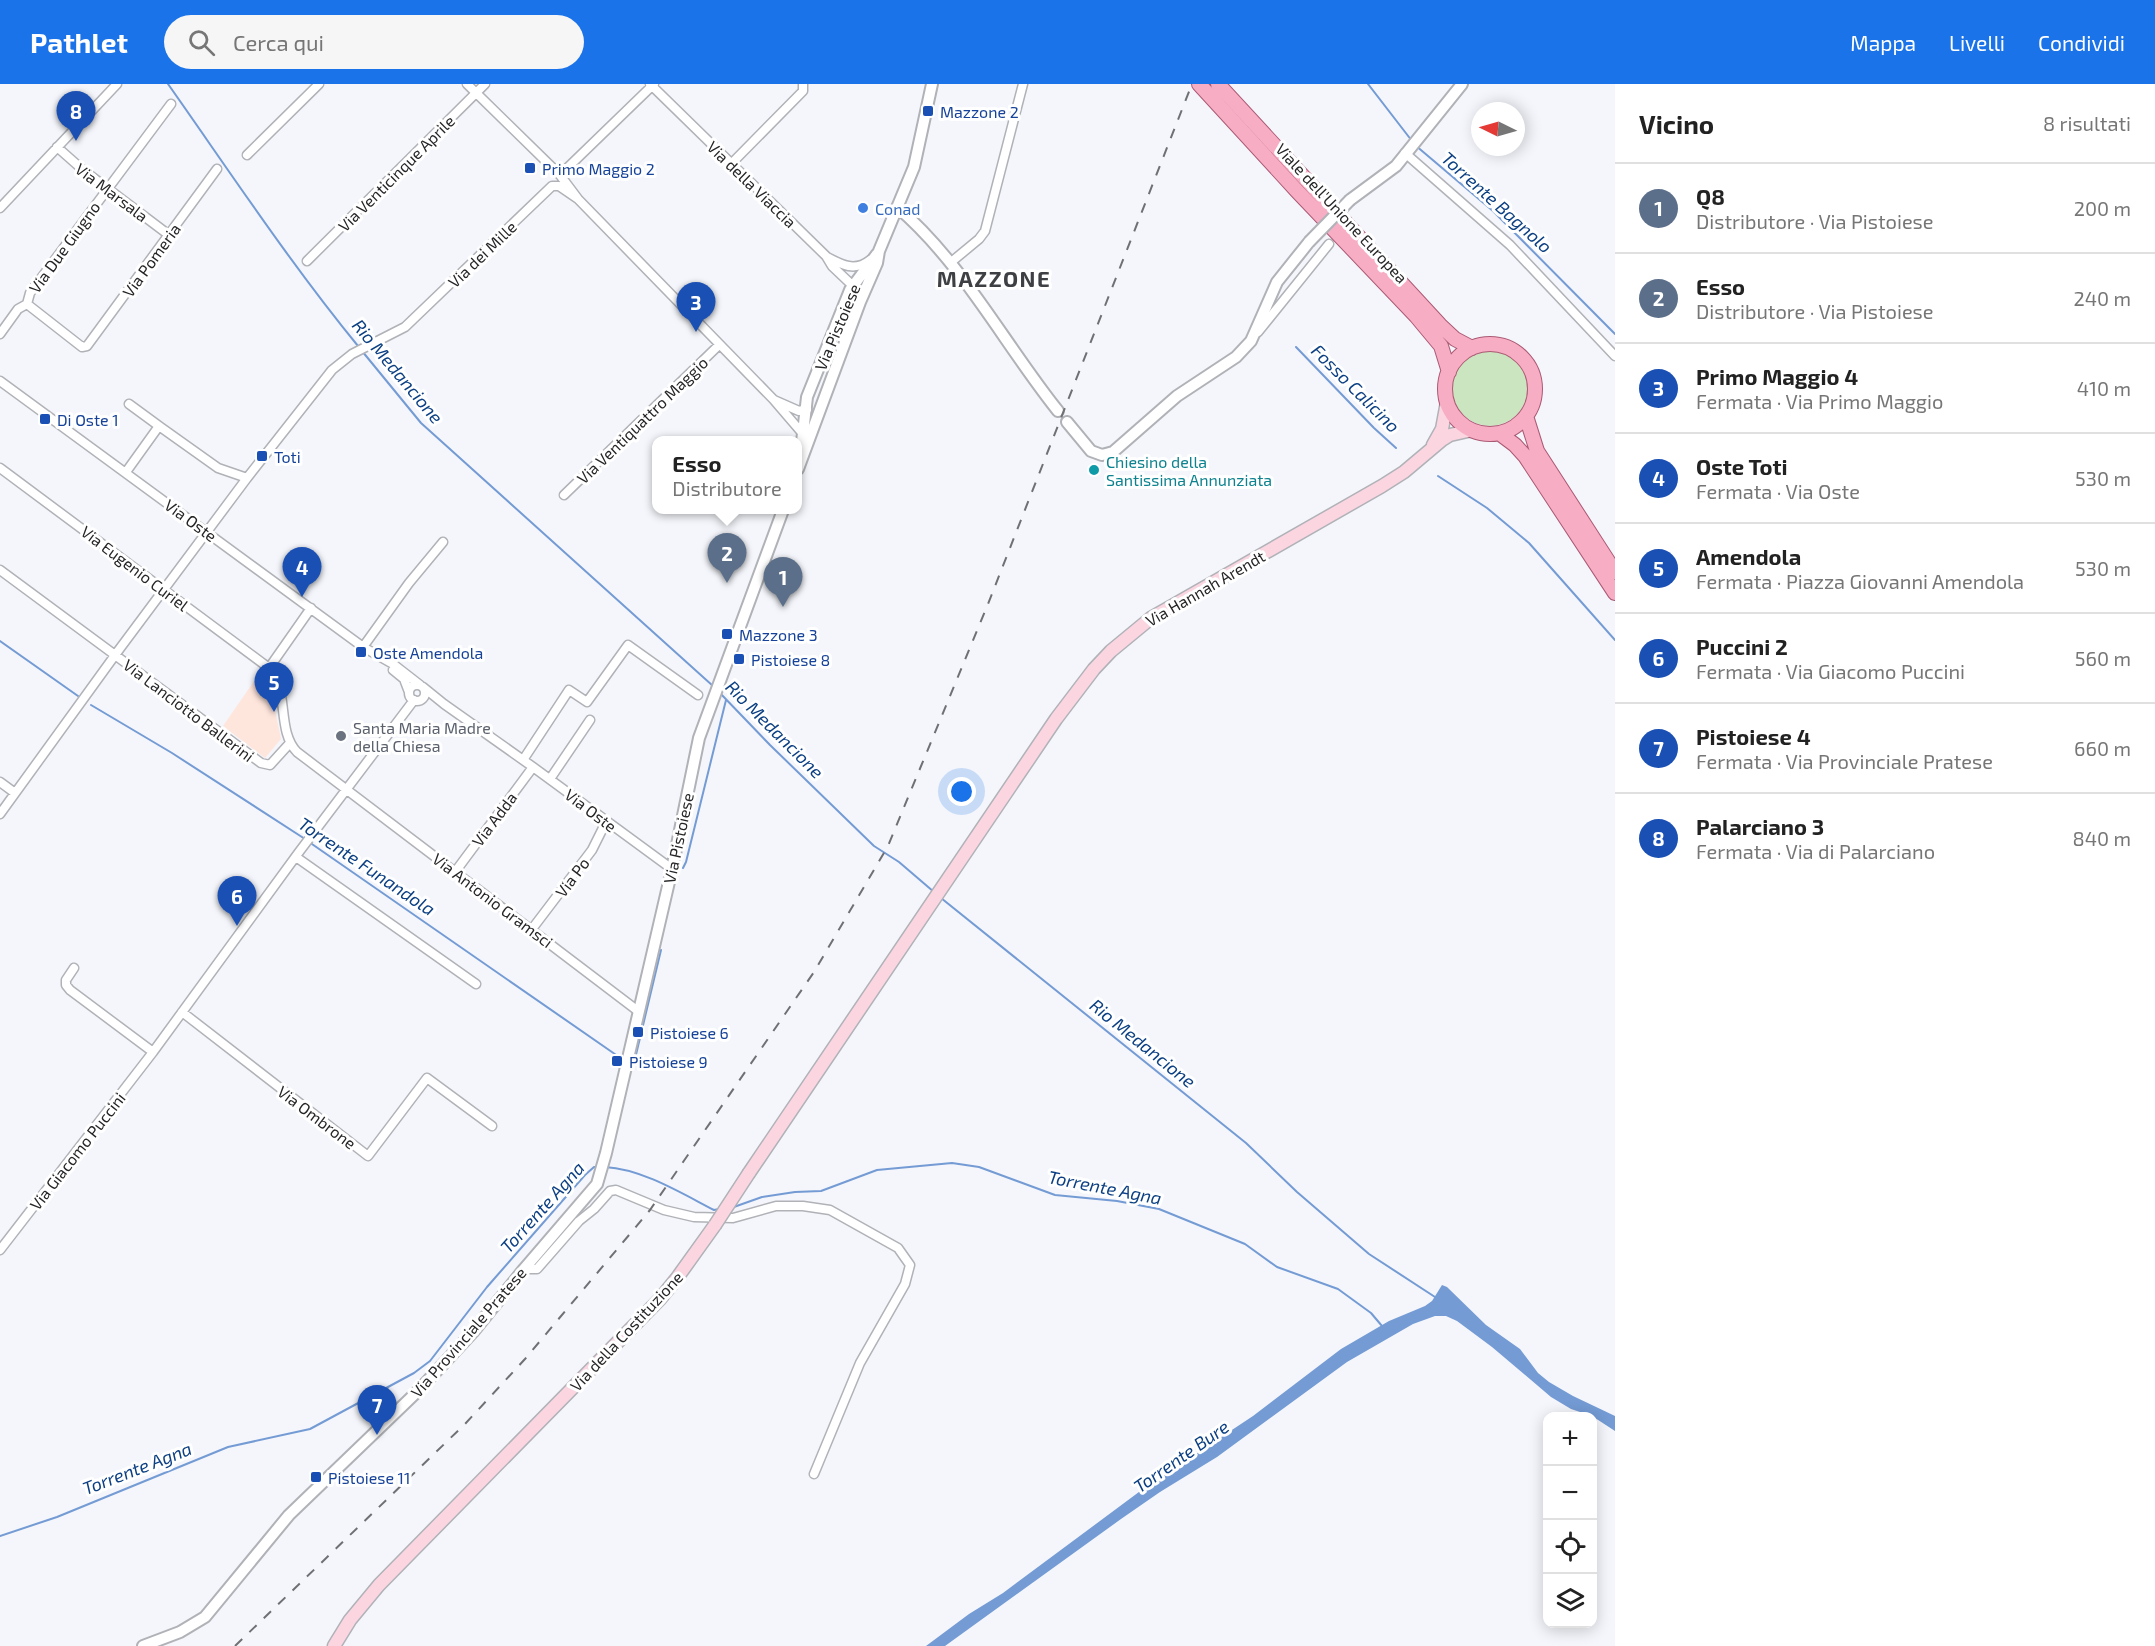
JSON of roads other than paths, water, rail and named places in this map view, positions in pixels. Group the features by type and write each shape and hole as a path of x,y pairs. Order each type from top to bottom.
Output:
{"main road":[{"name":"Viale dell'Unione Europea","path":"1199,84 1441,346 1449,372 1445,387 1447,402"},
{"name":"Viale dell'Unione Europea","path":"1218,84 1440,325 1455,339 1472,348"},
{"path":"1447,402 1456,419 1472,430 1488,434 1499,433 1516,425 1526,416 1534,398 1531,372 1525,361 1516,352 1504,346 1485,344 1472,348 1456,360 1449,372"},
{"path":"1432,446 1442,429 1447,402"},
{"path":"1526,416 1537,451 1615,572"},
{"path":"1432,446 1450,435 1472,430"},
{"path":"1499,433 1525,456 1615,593"},
{"name":"Via Hannah Arendt","path":"934,899 1077,690 1123,640 1171,606 1382,486 1404,472 1432,446"},
{"name":"Via della Costituzione","path":"334,1646 350,1620 379,1585 660,1299 683,1271 934,899"}],"street":[{"path":"247,155 319,84"},
{"path":"467,84 560,175 578,199 773,399 802,434"},
{"name":"Via Venticinque Aprile","path":"307,261 485,84"},
{"path":"731,164 803,91 803,84"},
{"name":"Via Pistoiese","path":"802,456 877,263 879,251 914,167 932,84"},
{"path":"951,264 985,231 1023,84"},
{"path":"1251,340 1277,282 1309,242 1350,200 1392,169 1462,84"},
{"path":"0,208 51,156 114,85"},
{"path":"560,175 652,85"},
{"name":"Via della Viaccia","path":"652,85 826,256 832,266 852,285"},
{"name":"Via Due Giugno","path":"0,334 18,309 27,304 30,293 171,104"},
{"name":"Via Marsala","path":"57,147 71,161 169,235"},
{"path":"1407,152 1510,245 1615,356"},
{"name":"Via Pomeria","path":"27,304 82,347 89,344 218,169"},
{"name":"Via dei Mille","path":"247,478 332,370 352,354 405,327 552,186 559,186 578,199"},
{"path":"897,207 909,217 951,264 1058,411"},
{"path":"1067,422 1091,451 1102,455 1113,452 1177,396 1236,357 1329,244"},
{"path":"826,256 842,265 854,267 865,264 879,251"},
{"name":"Via Pistoiese","path":"802,434 807,397 852,285 879,251"},
{"path":"852,285 860,291 860,302"},
{"name":"Via Ventiquattro Maggio","path":"564,495 719,345"},
{"name":"Via Oste","path":"0,381 363,647 393,664 449,708 672,869"},
{"path":"773,399 799,411 814,410 822,406"},
{"path":"0,814 247,478 218,468 129,404"},
{"path":"126,472 159,426"},
{"name":"Via Eugenio Curiel","path":"0,468 269,668"},
{"name":"Via Pistoiese","path":"601,1175 672,869 699,738 781,514"},
{"path":"363,647 443,543"},
{"path":"0,570 115,655"},
{"path":"290,743 278,680 269,668 312,608"},
{"path":"523,760 569,690 587,702 628,645 698,695"},
{"name":"Via Lanciotto Ballerini","path":"115,655 261,763 270,765 290,743"},
{"name":"Via Oste","path":"382,659 404,679 409,692"},
{"path":"413,686 422,686 425,692 424,697 414,700 410,697 409,692 413,686"},
{"name":"Via Giacomo Puccini","path":"0,1250 153,1052 414,700"},
{"path":"550,779 590,720"},
{"name":"Via Antonio Gramsci","path":"290,743 302,756 346,790 638,1011"},
{"name":"Via Adda","path":"455,872 533,767"},
{"path":"0,782 15,793"},
{"name":"Via Po","path":"532,929 592,850 608,822"},
{"path":"297,855 476,984"},
{"path":"74,968 66,980 66,985 70,990 153,1052"},
{"name":"Via Ombrone","path":"182,1012 368,1156 427,1078 492,1126"},
{"name":"Via Provinciale Pratese","path":"143,1646 180,1632 205,1617 289,1515 420,1389 472,1332 592,1190 601,1175"},
{"path":"524,1269 537,1269 579,1221 594,1209 610,1191 616,1190 664,1210 694,1218 733,1218 777,1206 803,1206 830,1210 898,1248 910,1265 905,1284 860,1363 814,1474"}],"water":[{"path":"1442,1285 1447,1287 1486,1325 1520,1349 1538,1373 1549,1382 1615,1416 1615,1431 1597,1419 1597,1412 1580,1412 1551,1397 1457,1321 1446,1316 1435,1316 1413,1324 1347,1362 1217,1457 1121,1519 945,1646 926,1646 969,1614 1003,1593 1143,1489 1253,1416 1341,1349 1389,1321 1432,1301"}],"waterway":[{"name":"Rio Medancione","path":"168,84 284,250 358,346"},
{"name":"Torrente Bagnolo","path":"1368,84 1412,141"},
{"name":"Torrente Bagnolo","path":"1415,145 1493,211 1615,334"},
{"name":"Fosso Calicino","path":"1296,347 1396,448"},
{"name":"Rio Medancione","path":"362,351 421,423 713,686"},
{"name":"Fosso Calicino","path":"1438,476 1487,508 1529,543 1615,640"},
{"name":"Torrente Funandola","path":"0,641 78,696"},
{"name":"Rio Medancione","path":"719,692 874,846 899,862 934,892"},
{"path":"683,868 726,700"},
{"name":"Torrente Funandola","path":"91,705 172,753 305,839"},
{"name":"Torrente Funandola","path":"309,842 622,1059"},
{"name":"Rio Medancione","path":"941,898 1246,1143 1297,1192 1369,1254 1435,1297"},
{"name":"Torrente Funandola","path":"631,1065 634,1063 661,950"},
{"name":"Torrente Agna","path":"731,1208 762,1197 821,1191 877,1170 952,1163 979,1167 1055,1195 1117,1201 1159,1209 1245,1244 1277,1267 1338,1289 1371,1313 1382,1326"},
{"name":"Torrente Agna","path":"0,1536 57,1517 228,1447 310,1429 414,1373 430,1361 487,1287 585,1175 594,1167 599,1167"},
{"name":"Torrente Agna","path":"605,1167 647,1177 714,1210 719,1209"}],"railway":[{"path":"235,1646 465,1424 525,1359 650,1210 814,972 888,846 988,604 1192,84"}],"place":[{"name":"Mazzone 2","path":"928,111"},
{"name":"Palarciano 3","path":"76,141"},
{"name":"Primo Maggio 2","path":"530,168"},
{"name":"Conad","path":"863,208"},
{"name":"Primo Maggio 4","path":"696,332"},
{"name":"Di Oste 1","path":"45,419"},
{"name":"Toti","path":"262,456"},
{"name":"Chiesino della Santissima Annunziata","path":"1094,470"},
{"name":"Esso","path":"727,583"},
{"name":"Oste Toti","path":"302,597"},
{"name":"Q8","path":"783,607"},
{"name":"Mazzone 3","path":"727,634"},
{"name":"Oste Amendola","path":"361,652"},
{"name":"Pistoiese 8","path":"739,659"},
{"name":"Amendola","path":"274,712"},
{"name":"Santa Maria Madre della Chiesa","path":"341,736"},
{"name":"Puccini 2","path":"237,926"},
{"name":"Pistoiese 6","path":"638,1032"},
{"name":"Pistoiese 9","path":"617,1061"},
{"name":"Pistoiese 4","path":"377,1435"},
{"name":"Pistoiese 11","path":"316,1477"}],"district":[{"name":"MAZZONE","path":"994,278"}],"water label":[{"name":"Torrente Bure","path":"1181,1456"}]}
